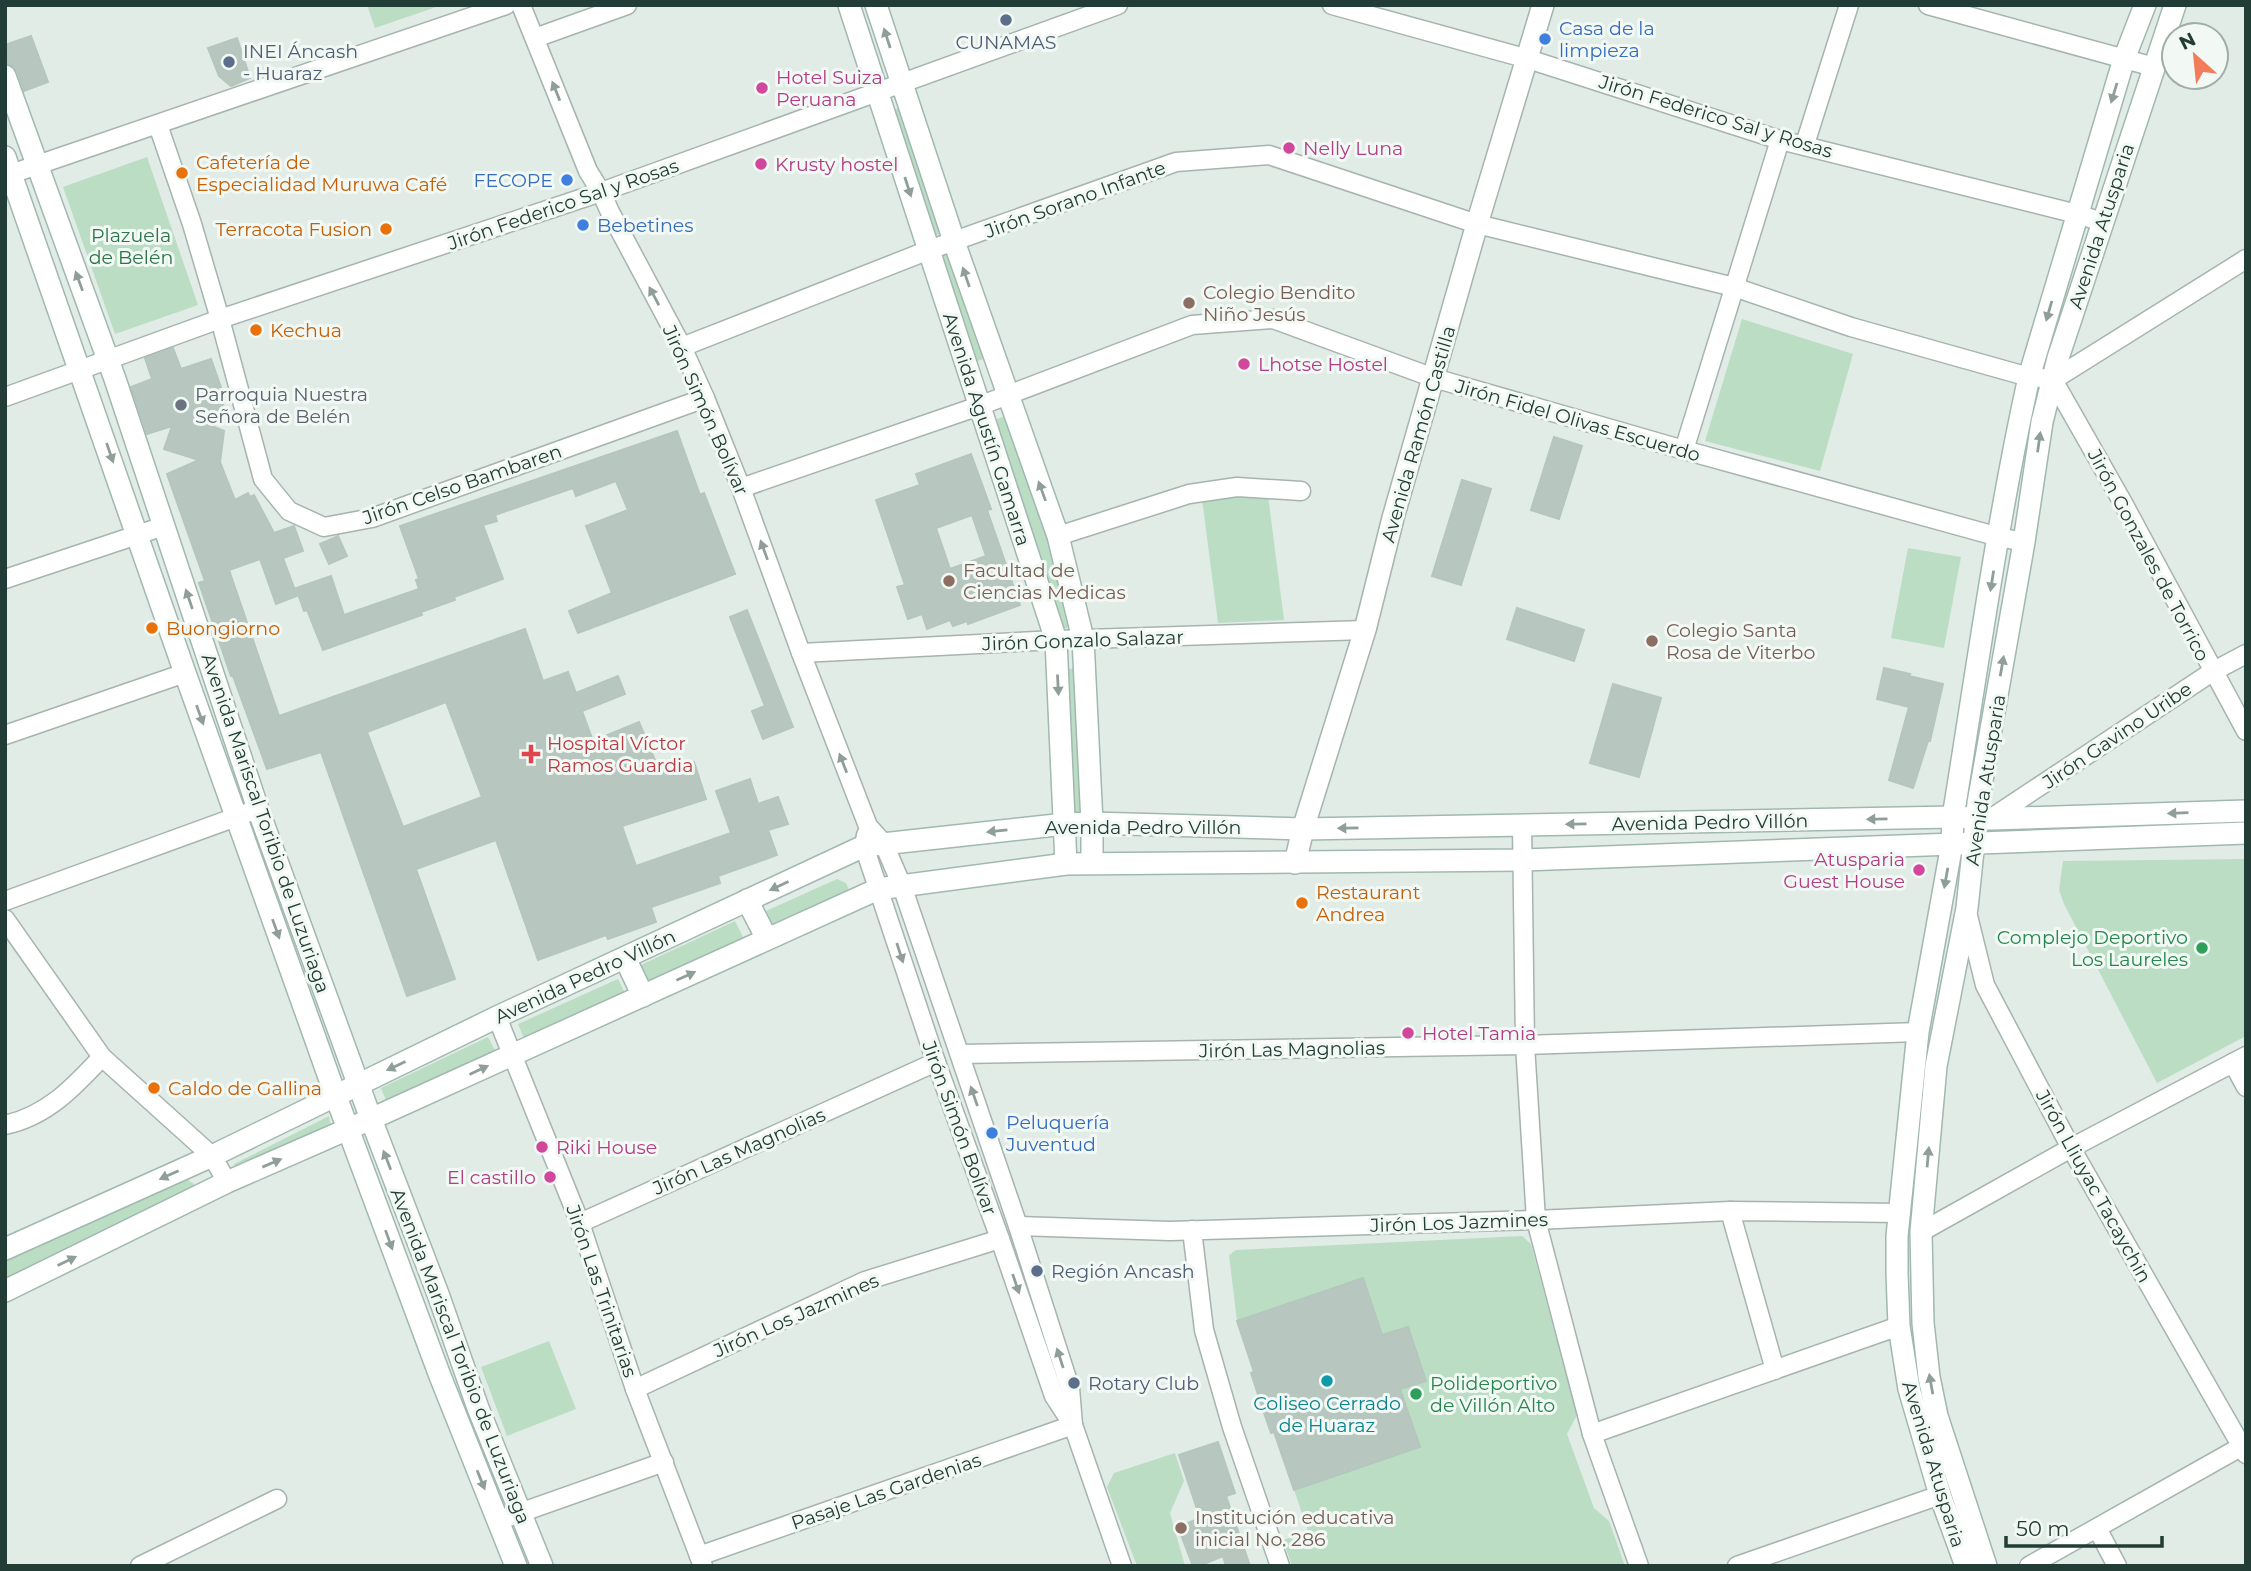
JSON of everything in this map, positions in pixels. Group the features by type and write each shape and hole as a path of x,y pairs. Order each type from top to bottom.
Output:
{"main road":[{"name":"Avenida Agustín Gamarra","path":"849,5 1056,640 1066,864"},
{"name":"Avenida Agustín Gamarra","path":"876,5 954,242 1058,536 1083,639 1092,863"},
{"name":"Avenida Ramón Castilla","path":"1295,863 1303,829 1365,630 1393,518 1477,224 1543,5"},
{"name":"Avenida Atusparia","path":"1966,1566 1940,1495 1909,1389 1899,1326 1897,1237 1918,1032 1952,844 1953,817 1999,537 2029,376 2124,59 2145,5"},
{"name":"Avenida Atusparia","path":"1986,1566 1937,1416 1929,1377 1923,1323 1921,1232 1936,1066 1967,908 1974,843 1983,818 2042,422 2102,222 2175,5"},
{"name":"Avenida Mariscal Toribio de Luzuriaga","path":"5,76 108,360 258,809 519,1513 542,1566"},
{"name":"Avenida Mariscal Toribio de Luzuriaga","path":"8,166 335,1094 440,1376 516,1566"},
{"name":"Avenida Pedro Villón","path":"5,1249 212,1156 335,1094 872,839 1092,823 1303,829 2246,811"},
{"name":"Avenida Pedro Villón","path":"5,1291 227,1182 878,889 1066,864 1524,860 2246,833"},
{"path":"747,900 767,939"},
{"path":"625,958 643,996"},
{"path":"413,1305 439,1294"},
{"path":"440,1376 464,1366"}],"street":[{"path":"8,166 37,166 506,5"},
{"name":"Jirón Simón Bolívar","path":"521,5 588,171 682,347 705,398 872,839 902,886 1018,1226 1070,1388 1073,1425"},
{"path":"535,38 627,5"},
{"name":"Jirón Federico Sal y Rosas","path":"5,397 220,319 601,192 903,85 1118,5"},
{"name":"Jirón Federico Sal y Rosas","path":"1332,5 1528,59 1780,140 2102,222"},
{"path":"1805,145 1849,5"},
{"path":"1928,5 1970,11 2154,67"},
{"name":"Jirón Celso Bambaren","path":"158,125 192,224 263,479 289,511 324,527 372,518 705,398"},
{"path":"1684,450 1780,140"},
{"name":"Jirón Sorano Infante","path":"682,347 929,250 1177,162 1269,155 1477,224 1734,287 1851,327 2029,376 2053,380"},
{"path":"2053,380 2246,259"},
{"name":"Jirón Fidel Olivas Escuerdo","path":"741,488 979,406 1192,325 1273,319 1434,378 1684,450 1999,537 2024,541"},
{"name":"Jirón Gonzales de Torrico","path":"2053,380 2246,731"},
{"path":"1058,536 1189,494 1237,487 1301,491"},
{"path":"5,579 164,526"},
{"name":"Jirón Gonzalo Salazar","path":"801,653 1056,640 1365,630"},
{"name":"Jirón Gavino Uribe","path":"1983,818 2212,672 2246,654"},
{"path":"5,735 185,673"},
{"path":"5,901 258,809"},
{"path":"1522,825 1525,1045 1536,1220 1592,1434 1639,1566"},
{"name":"Jirón Simón Bolívar","path":"872,839 878,889 936,1062 1054,1395 1073,1425 1122,1566"},
{"name":"Jirón Lliuyac Tacaychin","path":"1967,908 1985,985 2071,1148 2244,1448"},
{"path":"5,919 102,1057 212,1156 227,1182"},
{"name":"Jirón Las Trinitarias","path":"497,1017 580,1223 635,1389 701,1561"},
{"name":"Jirón Las Magnolias","path":"960,1054 1525,1045 1918,1032"},
{"path":"5,1125 19,1122 65,1096 102,1057"},
{"path":"1921,1232 2071,1148 2239,1060 2246,1087"},
{"name":"Jirón Las Magnolias","path":"580,1223 936,1062"},
{"path":"1730,1211 1775,1370"},
{"name":"Jirón Los Jazmines","path":"1018,1226 1192,1230 1536,1220 1730,1211 1900,1213"},
{"path":"1192,1230 1203,1330 1232,1427 1280,1566"},
{"name":"Jirón Los Jazmines","path":"635,1389 865,1281 1000,1239"},
{"path":"1592,1434 1899,1326"},
{"name":"Pasaje Las Gardenias","path":"701,1561 1073,1425"},
{"path":"2029,1566 2244,1448"},
{"path":"497,1521 664,1462"},
{"path":"1737,1566 1940,1495"},
{"path":"140,1566 276,1499"},
{"path":"2097,1528 2117,1566"}],"green space":[{"path":"367,5 442,5 375,28"},
{"path":"902,107 944,232 930,238 891,111"},
{"name":"Plazuela de Belén","path":"147,157 198,305 115,334 63,187"},
{"path":"951,252 986,358 972,363 937,257"},
{"path":"1742,319 1853,354 1820,471 1705,441"},
{"path":"1007,415 1076,626 1061,629 995,420"},
{"path":"1268,495 1284,620 1218,623 1202,499"},
{"path":"1908,548 1961,557 1944,648 1891,638"},
{"path":"1078,668 1084,812 1074,812 1067,669"},
{"path":"2246,859 2246,1036 2157,1083 2064,904 2059,890 2063,861"},
{"path":"837,879 846,883 849,890 845,896 774,927 766,911"},
{"path":"735,921 744,939 650,984 641,965"},
{"path":"618,979 627,997 525,1041 518,1024"},
{"path":"488,1037 496,1052 387,1103 381,1088"},
{"path":"329,1116 332,1131 237,1171 234,1164"},
{"path":"178,1180 188,1180 194,1184 195,1191 5,1283 5,1261"},
{"name":"Polideportivo de Villón Alto","path":"1522,1236 1531,1244 1577,1415 1567,1434 1594,1508 1609,1521 1625,1566 1292,1566 1283,1540 1308,1531 1237,1321 1229,1255 1236,1250"},
{"path":"549,1341 576,1409 507,1436 481,1367"},
{"path":"1175,1453 1184,1481 1170,1513 1185,1566 1137,1566 1107,1487 1114,1473"}],"building":[{"path":"31,36 48,82 24,91 17,71 7,63 5,45"},
{"name":"INEI Áncash - Huaraz","path":"237,38 250,78 231,86 219,76 208,48"},
{"path":"173,348 181,369 211,359 225,399 214,427 224,431 220,462 235,500 248,493 250,497 254,495 274,533 294,526 303,551 283,558 297,596 276,604 260,559 229,570 279,716 525,629 543,681 568,672 576,693 618,676 625,694 582,711 593,741 639,722 660,772 694,762 706,799 622,826 636,866 731,833 716,791 750,779 758,804 778,797 788,824 768,830 777,855 718,876 720,883 651,907 656,922 608,939 606,935 538,960 496,840 416,869 455,979 407,996 321,752 267,769 199,583 205,581 167,474 199,460 164,449 172,426 147,434 131,387 152,379 145,358","holes":["446,702 482,797 403,827 367,732"]},
{"path":"677,431 700,495 704,493 735,574 578,633 569,611 612,593 586,526 628,510 616,481 576,496 573,488 495,515 497,521 483,525 503,579 454,597 455,600 421,612 422,615 323,650 296,588 331,576 344,615 419,589 416,580 419,579 400,526"},
{"path":"1554,437 1582,446 1559,519 1531,510"},
{"path":"971,454 1020,605 968,624 967,621 953,626 950,620 927,629 922,614 908,619 897,587 905,585 876,500 920,485 916,474","holes":["972,515 986,556 950,569 936,528"]},
{"path":"1462,480 1491,489 1461,585 1432,576"},
{"path":"338,536 347,556 329,564 320,544"},
{"path":"1517,608 1584,630 1574,661 1507,639"},
{"path":"747,610 793,727 763,739 752,711 765,706 730,617"},
{"path":"1884,668 1943,684 1930,741 1913,788 1889,780 1909,707 1877,699"},
{"path":"1613,684 1661,698 1639,777 1590,763"},
{"name":"Coliseo Cerrado de Huaraz","path":"1363,1278 1382,1335 1408,1327 1426,1381 1400,1389 1420,1447 1294,1490 1274,1432 1271,1433 1262,1407 1237,1321"},
{"path":"1218,1442 1235,1493 1226,1496 1250,1566 1226,1566 1223,1556 1193,1566 1178,1527 1200,1518 1179,1455"}],"place":[{"name":"CUNAMAS","path":"1006,20"},
{"name":"Casa de la limpieza","path":"1545,39"},
{"name":"INEI Áncash - Huaraz","path":"229,62"},
{"name":"Hotel Suiza Peruana","path":"762,88"},
{"name":"Nelly Luna","path":"1289,148"},
{"name":"Krusty hostel","path":"761,164"},
{"name":"Cafetería de Especialidad Muruwa Café","path":"182,173"},
{"name":"FECOPE","path":"567,180"},
{"name":"Bebetines","path":"583,225"},
{"name":"Terracota Fusion","path":"386,229"},
{"name":"Colegio Bendito Niño Jesús","path":"1189,303"},
{"name":"Kechua","path":"256,330"},
{"name":"Lhotse Hostel","path":"1244,364"},
{"name":"Parroquia Nuestra Señora de Belén","path":"181,405"},
{"name":"Facultad de Ciencias Medicas","path":"949,581"},
{"name":"Buongiorno","path":"152,628"},
{"name":"Colegio Santa Rosa de Viterbo","path":"1652,641"},
{"name":"Hospital Víctor Ramos Guardia","path":"531,754"},
{"name":"Atusparia Guest House","path":"1919,870"},
{"name":"Restaurant Andrea","path":"1302,903"},
{"name":"Complejo Deportivo Los Laureles","path":"2202,948"},
{"name":"Hotel Tamia","path":"1408,1033"},
{"name":"Caldo de Gallina","path":"154,1088"},
{"name":"Peluquería Juventud","path":"992,1133"},
{"name":"Riki House","path":"542,1147"},
{"name":"El castillo","path":"550,1177"},
{"name":"Región Ancash","path":"1037,1271"},
{"name":"Coliseo Cerrado de Huaraz","path":"1327,1381"},
{"name":"Rotary Club","path":"1074,1383"},
{"name":"Polideportivo de Villón Alto","path":"1416,1394"},
{"name":"Institución educativa inicial No. 286","path":"1181,1528"}]}
